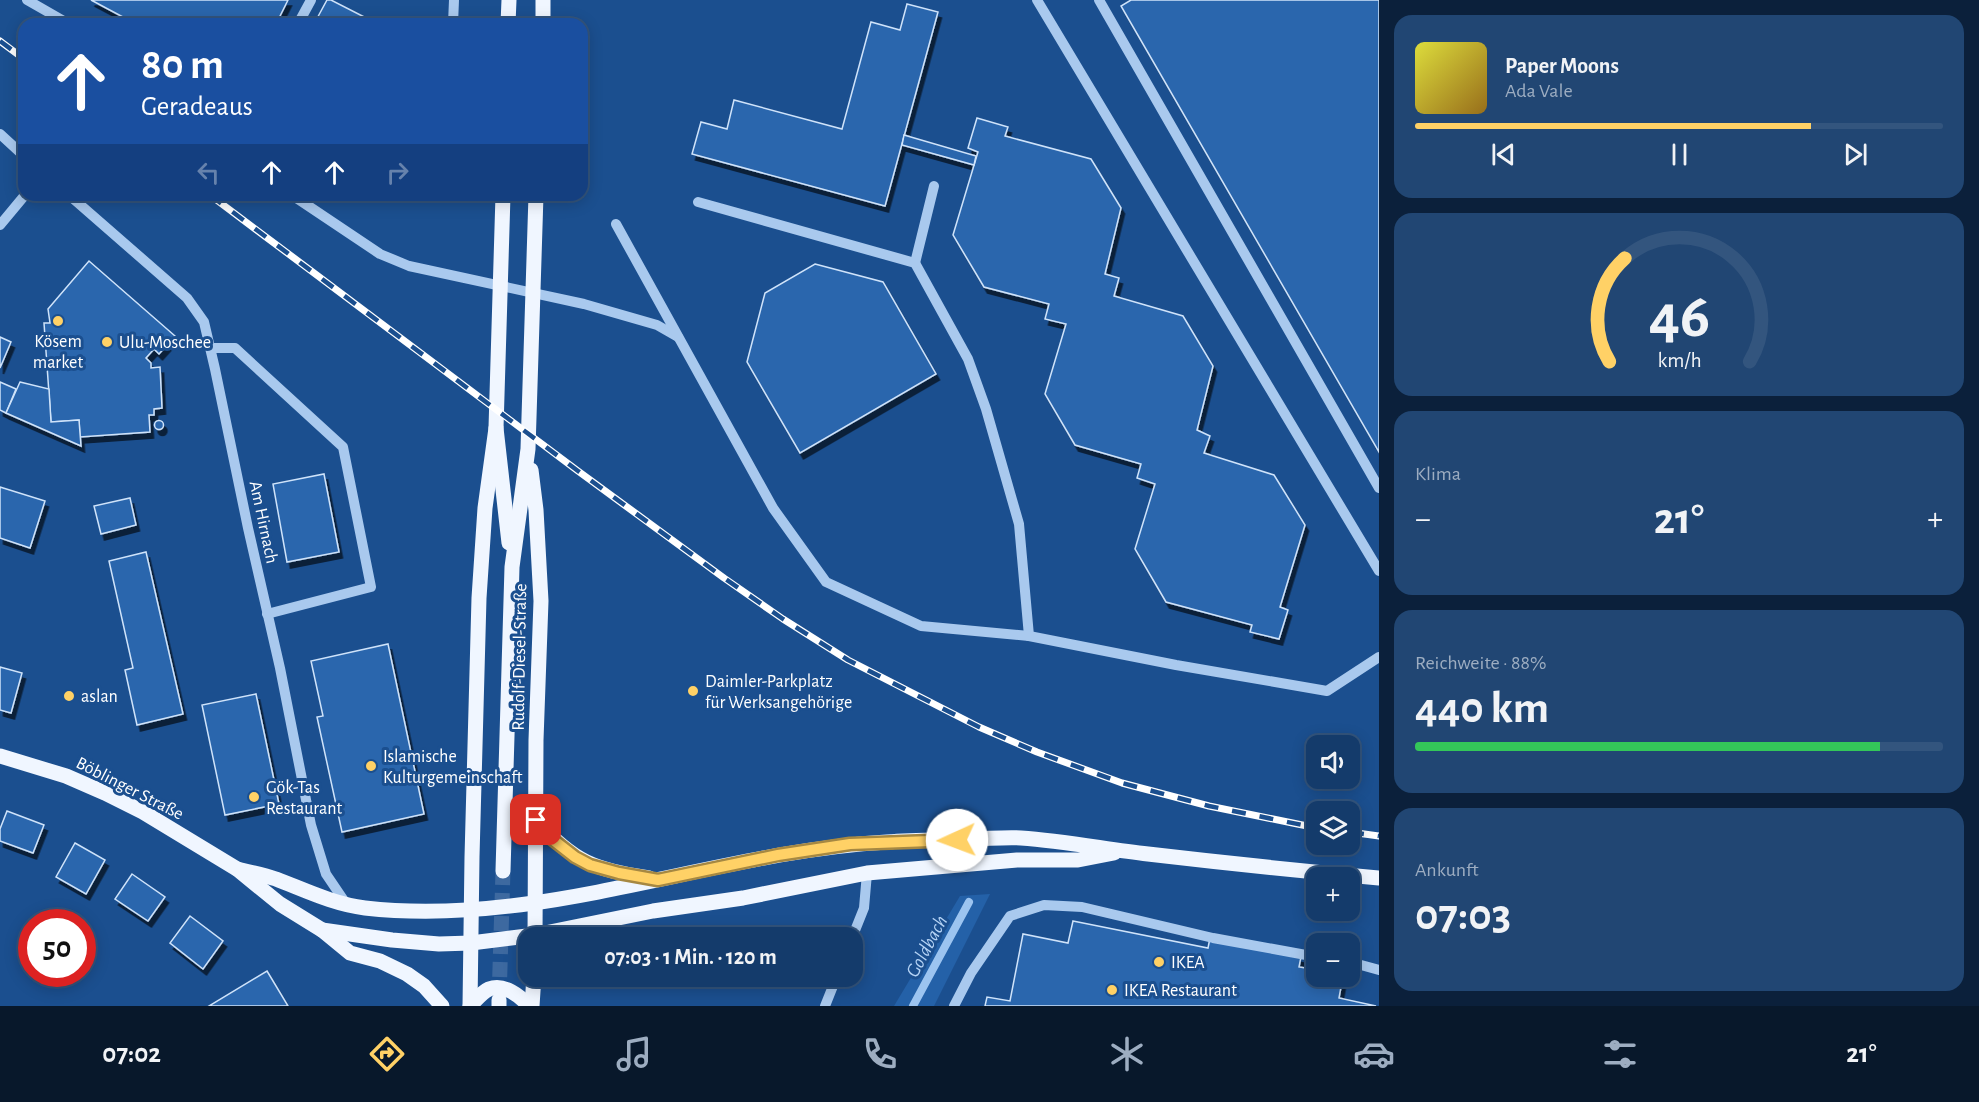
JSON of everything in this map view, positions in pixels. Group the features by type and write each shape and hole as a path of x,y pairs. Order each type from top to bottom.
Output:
{"main road":[{"path":"508,18 509,0"},
{"path":"543,18 544,2"},
{"name":"Rudolf-Diesel-Straße","path":"503,201 496,428 512,567"},
{"name":"Rudolf-Diesel-Straße","path":"503,871 512,567 528,449 536,201"},
{"path":"470,1006 479,598 485,508 496,428"},
{"name":"Rudolf-Diesel-Straße","path":"528,449 536,510 541,601 535,903"},
{"name":"Böblinger Straße","path":"0,756 66,776 143,812 237,869 280,904 322,930 350,953 380,961 407,974 424,986 442,1006"},
{"path":"536,820 552,839 575,857 590,865 658,880"},
{"name":"Böblinger Straße","path":"237,869 274,878 347,905 409,911 471,910 535,903 778,855 850,844 890,842 1018,838 1076,843 1254,867 1379,878"},
{"name":"Böblinger Straße","path":"577,927 653,911 743,898 867,873 1017,860 1078,860 1128,851"},
{"path":"535,903 535,927"},
{"name":"Böblinger Straße","path":"322,930 439,944 518,938"},
{"path":"531,1006 533,987"},
{"path":"470,1006 489,989 499,988 509,991 531,1006"}],"street":[{"path":"27,0 58,18"},
{"path":"301,18 311,0"},
{"path":"453,18 454,0"},
{"path":"1037,0 1379,571"},
{"path":"1099,0 1379,488"},
{"path":"0,134 18,150"},
{"path":"934,186 915,263 968,359 986,409 1019,524 1029,636"},
{"path":"0,225 20,201"},
{"name":"Am Hirnach","path":"76,201 177,289 195,307 204,322 280,668 311,825 326,874 347,905"},
{"path":"301,201 380,254 409,266 584,304 657,325 678,337"},
{"path":"698,202 915,263"},
{"path":"616,224 772,508 826,582 921,626 1029,636 1176,665 1327,691 1379,657"},
{"path":"210,348 235,348 343,447 371,587 267,614"},
{"path":"856,927 864,908 867,873"},
{"path":"954,1006 971,973 1010,916 1044,905 1083,907 1213,938 1306,955"},
{"path":"1360,965 1379,970"},
{"path":"825,1006 833,987"}],"shaded area":[{"path":"990,894 934,1006 894,1006 960,896"}],"building":[{"path":"91,0 288,0 279,18 125,18"},
{"path":"327,0 331,0 366,18 317,18"},
{"path":"1131,0 1379,0 1379,452 1121,6"},
{"path":"907,4 938,12 885,206 692,154 701,122 727,129 734,100 842,129 871,22 900,30"},
{"path":"977,118 1008,127 1005,136 1091,159 1121,208 1105,274 1119,278 1114,296 1183,316 1213,366 1197,430 1210,436 1204,453 1274,475 1305,525 1280,607 1288,610 1279,639 1250,632 1252,625 1166,602 1135,549 1155,484 1137,478 1141,464 1075,445 1045,394 1066,324 1045,319 1049,304 984,287 953,235 978,152 968,148"},
{"path":"904,135 976,156 974,165 902,145"},
{"name":"Ulu-Moschee","path":"89,261 175,336 159,354 154,349 146,358 151,363 151,368 160,367 162,408 154,409 154,415 149,415 150,432 80,437 79,420 51,422 44,323 50,323 48,309"},
{"path":"815,264 883,282 936,374 800,453 747,362 765,293"},
{"path":"0,337 11,342 0,368"},
{"path":"0,382 16,389 6,413 0,410"},
{"path":"20,382 49,389 51,422 79,420 81,446 6,413"},
{"path":"159,421 163,425 159,429 155,425"},
{"path":"324,474 339,552 287,562 273,484"},
{"path":"0,487 45,501 30,548 0,538"},
{"path":"130,498 136,525 101,534 94,506"},
{"path":"146,552 183,714 137,725 125,670 133,668 109,561"},
{"name":"Islamische Kulturgemeinschaft","path":"388,644 424,814 342,832 317,717 323,716 311,661"},
{"path":"0,667 22,673 11,713 0,710"},
{"path":"256,694 279,804 225,815 202,705"},
{"path":"7,811 44,825 33,853 0,841 0,829"},
{"path":"75,843 105,860 86,894 56,877"},
{"path":"132,874 165,897 148,921 115,899"},
{"path":"190,916 223,941 203,969 170,943"},
{"name":"IKEA","path":"1073,921 1208,948 1210,938 1301,957 1299,967 1306,968 1306,987 1341,987 1339,998 1376,1006 985,1006 987,997 1010,1001 1023,934 1068,943"},
{"path":"267,971 288,1006 209,1006"}],"waterway":[{"name":"Goldbach","path":"913,1006 969,902"}],"tunnel":[{"path":"499,1000 503,871"}],"railway":[{"path":"0,41 18,54"},
{"path":"218,201 724,578 848,660 979,727 1037,752 1122,783 1209,806 1306,826"},
{"path":"1360,833 1379,836"}],"place":[{"name":"Kösem market","path":"58,321"},
{"name":"Ulu-Moschee","path":"107,342"},
{"name":"Daimler-Parkplatz für Werksangehörige","path":"693,691"},
{"name":"aslan","path":"69,696"},
{"name":"Islamische Kulturgemeinschaft","path":"371,766"},
{"name":"Gök-Tas Restaurant","path":"254,797"},
{"name":"IKEA","path":"1159,962"},
{"name":"IKEA Restaurant","path":"1112,990"}],"route":[{"path":"536,820 552,839 575,857 590,865 658,880 778,855 850,844 957,840"}]}
